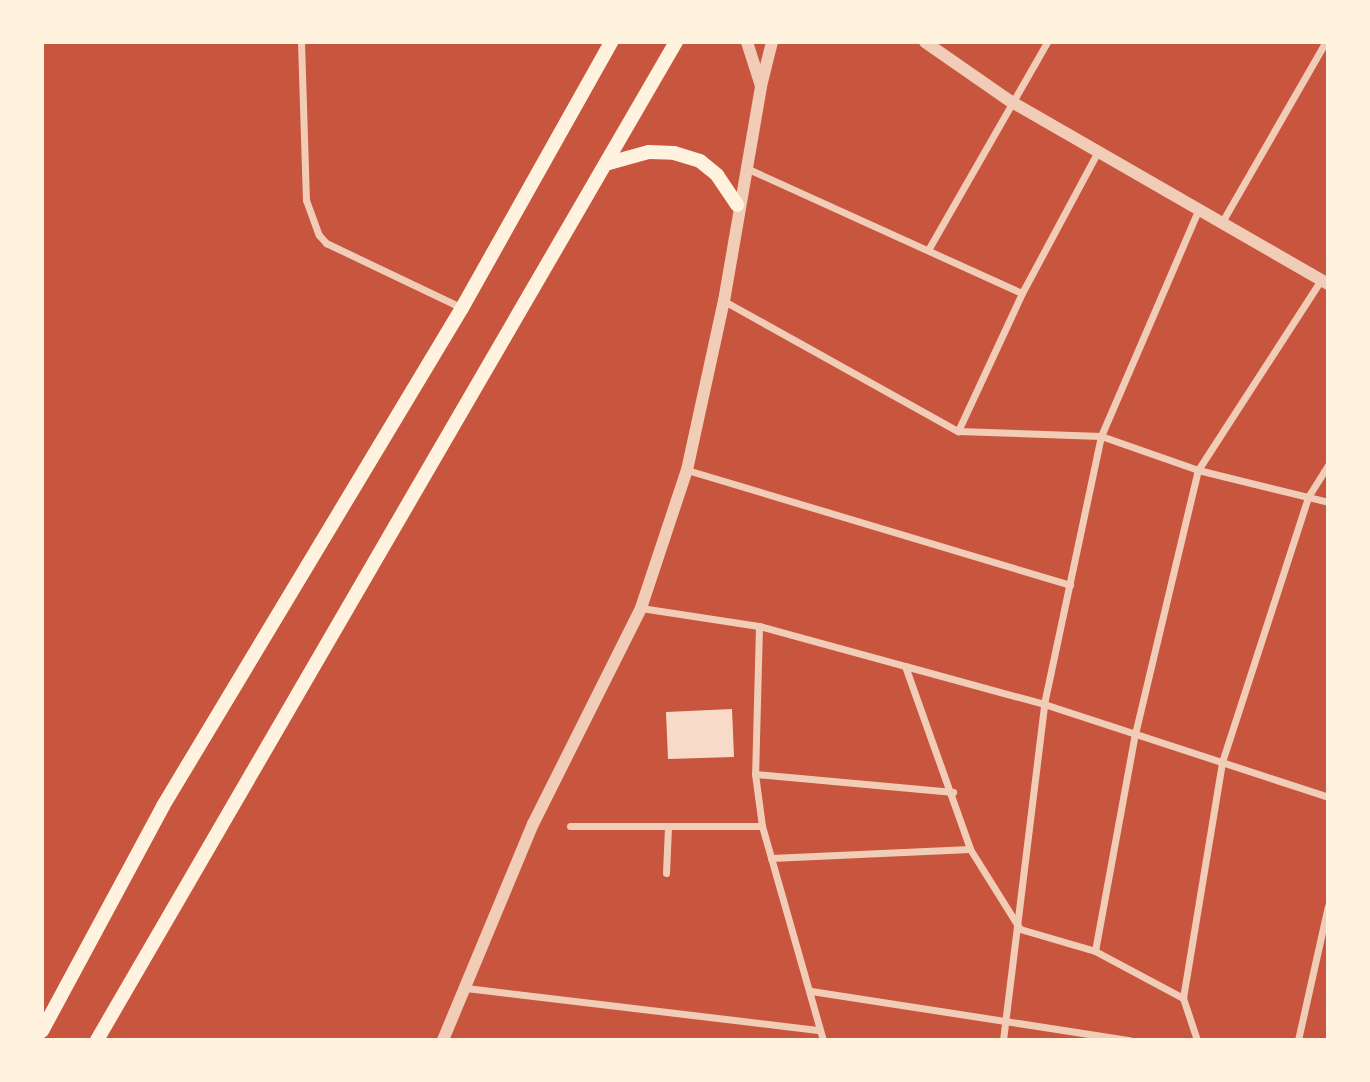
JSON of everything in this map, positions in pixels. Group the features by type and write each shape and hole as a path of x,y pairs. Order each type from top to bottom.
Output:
{"main road":[{"path":"42,1031 163,806 462,308 611,42"},
{"path":"97,1040 609,163 676,42"},
{"path":"609,163 649,152 687,157 717,175 737,205"}],"street":[{"path":"301,42 306,200 319,235 326,243 462,308"},
{"path":"747,42 761,86"},
{"path":"443,1040 533,824 641,608 688,470 724,301 737,205 772,42"},
{"path":"925,42 1010,101 1325,282 1198,471 1135,734 1095,951"},
{"path":"928,250 1010,101 1047,42"},
{"path":"1222,222 1325,44"},
{"path":"958,431 1022,293 1097,153"},
{"path":"745,168 1022,293"},
{"path":"1003,1040 1020,929 1044,704 1101,436 1199,208"},
{"path":"724,301 958,431 1101,436 1198,471 1328,502"},
{"path":"1197,1040 1183,998 1222,762 1308,498 1328,465"},
{"path":"688,470 1070,585"},
{"path":"641,608 759,626 1044,704 1328,797"},
{"path":"759,626 755,774 762,826 823,1040"},
{"path":"905,666 953,792 970,849 1020,929 1095,951 1183,998"},
{"path":"755,774 953,792"},
{"path":"570,826 762,826"},
{"path":"666,873 668,827"},
{"path":"771,858 970,849"},
{"path":"1298,1040 1328,906"},
{"path":"466,988 820,1030"},
{"path":"811,991 1129,1040"}],"building":[{"path":"732,709 734,757 668,759 666,712"}]}
